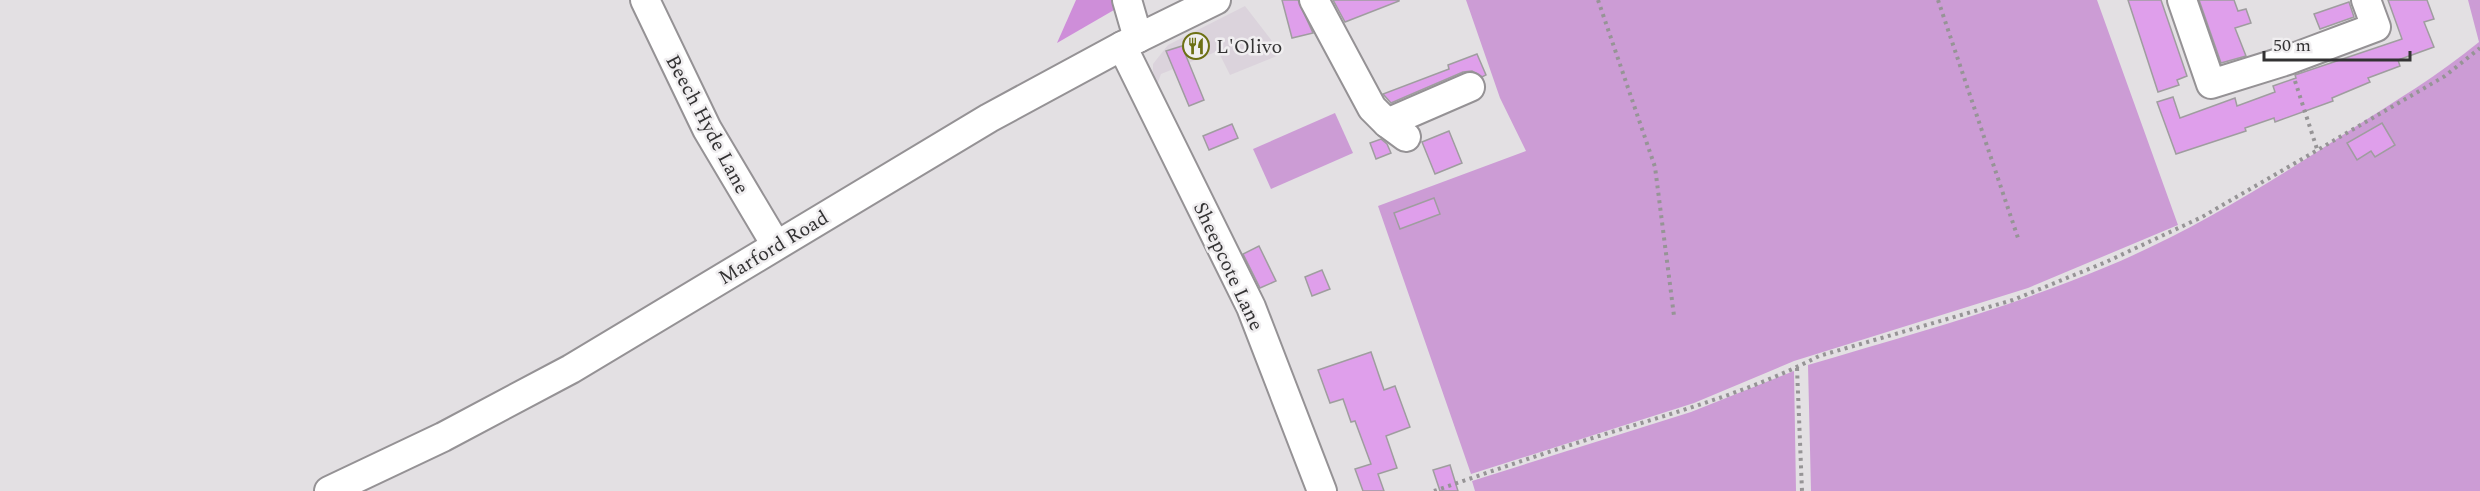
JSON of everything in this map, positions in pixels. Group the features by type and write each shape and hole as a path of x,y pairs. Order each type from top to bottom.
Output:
{"street":[{"name":"Beech Hyde Lane","path":"645,0 707,129 776,245"},
{"name":"Sheepcote Lane","path":"1127,0 1130,42 1251,307 1322,491"},
{"name":"Marford Road","path":"329,491 443,436 572,369 989,118 1130,42 1216,0"},
{"path":"1314,0 1372,108 1396,130 1470,87"},
{"path":"2182,0 2211,84 2288,60 2376,27 2366,0"}],"path":[{"path":"1598,0 1655,167 1674,316"},
{"path":"1938,0 2019,241"},
{"path":"1434,491 1568,445 1691,408 1797,368 1819,356 2013,300 2106,262 2202,217 2445,76 2480,48"},
{"path":"2288,60 2317,149"},
{"path":"1797,368 1802,491"}],"shaded area":[{"path":"1076,0 1113,0 1114,10 1057,43"},
{"path":"1466,0 2097,0 2178,225 2028,288 1794,361 1694,403 1471,474 1378,206 1526,151 1500,98"},
{"path":"2468,0 2480,0 2480,491 1811,491 1808,365 1958,320 2069,282 2138,253 2201,221 2262,186 2433,77 2479,42"},
{"path":"1245,6 1282,54 1230,75 1218,51 1161,74 1157,85 1153,64 1168,45"},
{"path":"1335,113 1353,153 1271,189 1253,149"},
{"path":"1794,371 1796,491 1475,491 1472,481 1691,412"}],"building":[{"path":"1282,0 1298,0 1313,33 1292,38"},
{"path":"1333,0 1399,0 1399,1 1345,22"},
{"path":"2128,0 2161,0 2187,76 2177,80 2179,85 2158,92"},
{"path":"2199,0 2234,0 2238,11 2246,9 2251,23 2235,28 2246,56 2221,63"},
{"path":"2388,0 2427,0 2434,19 2424,22 2434,47 2398,60 2400,66 2368,78 2370,82 2332,98 2333,101 2275,122 2274,118 2245,128 2246,131 2176,154 2157,102 2173,97 2180,118 2235,98 2237,106 2275,92 2273,86 2296,78 2295,75 2402,39"},
{"path":"2349,2 2354,17 2320,29 2314,14"},
{"path":"1182,46 1204,100 1189,106 1166,51"},
{"path":"1477,54 1486,75 1482,77 1472,71 1463,72 1391,103 1383,94 1449,69 1448,65"},
{"path":"2382,123 2395,145 2375,157 2371,151 2357,160 2347,143"},
{"path":"1232,124 1238,138 1209,150 1203,136"},
{"path":"1449,131 1462,163 1435,174 1422,142"},
{"path":"1381,139 1387,144 1391,153 1376,159 1370,143"},
{"path":"1434,198 1440,214 1400,229 1394,213"},
{"path":"1259,246 1276,281 1260,288 1243,254"},
{"path":"1322,270 1330,289 1312,296 1305,277"},
{"path":"1371,352 1384,390 1395,386 1410,427 1386,436 1397,468 1378,474 1384,491 1363,491 1355,469 1371,464 1355,421 1351,422 1343,399 1330,403 1318,370"},
{"path":"1450,465 1458,491 1440,491 1433,470"}],"place":[{"name":"L'Olivo","path":"1196,46"}]}
